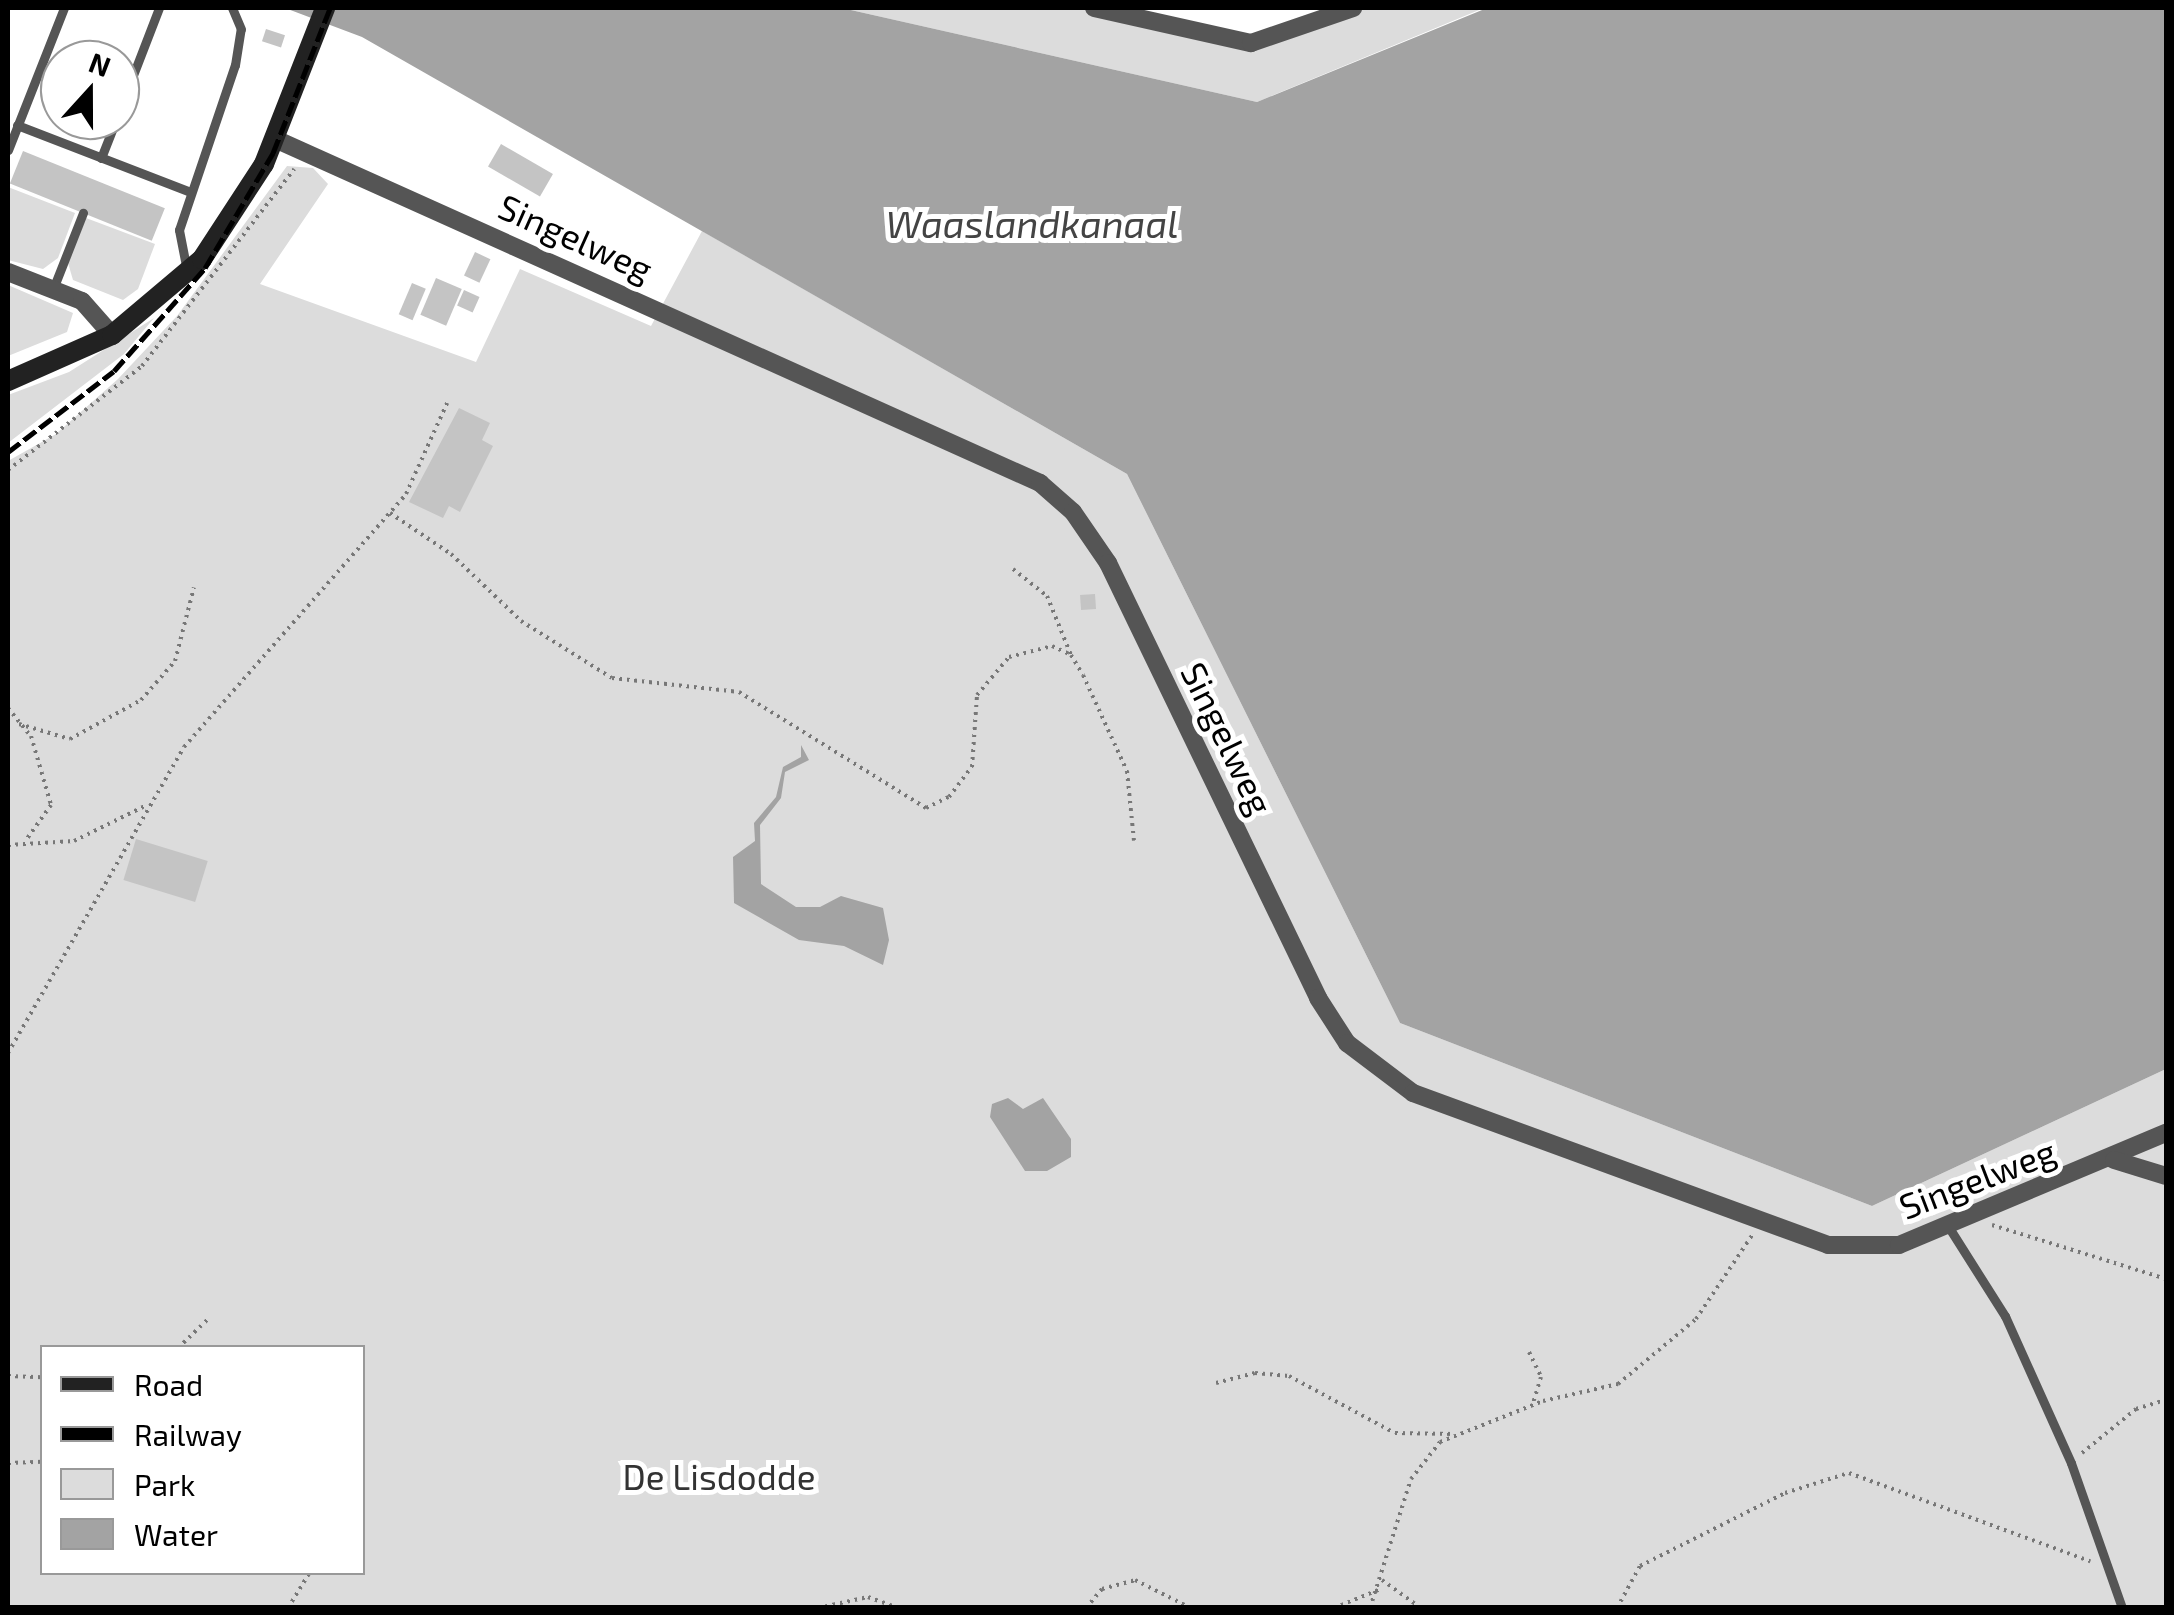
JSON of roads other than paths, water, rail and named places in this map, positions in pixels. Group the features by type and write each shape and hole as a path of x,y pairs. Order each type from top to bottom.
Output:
{"main road":[{"path":"8,382 112,334 188,274 238,212 275,139 322,15"}],"street":[{"path":"1094,8 1251,43 1352,8"},
{"name":"Singelweg","path":"275,139 1040,482 1072,512 1108,563 1318,998 1347,1043 1413,1093 1756,1225 1828,1246 1899,1244 2114,1160 2166,1133"},
{"path":"8,272 92,307 112,334"},
{"path":"2114,1160 2166,1176"}],"lane":[{"path":"8,150 64,8"},
{"path":"140,57 159,8"},
{"path":"188,274 177,243 190,192 235,64 241,28 232,8"},
{"path":"17,125 190,192"},
{"path":"101,158 108,140"},
{"path":"53,289 84,212"},
{"path":"1948,1226 1980,1269 2071,1463 2095,1541 2122,1608"}],"water":[{"name":"Waaslandkanaal","path":"285,8 842,8 1257,102 1487,8 2166,8 2166,1069 1872,1206 1400,1023 1127,474 362,37"},
{"path":"801,745 809,760 785,772 781,798 760,825 761,884 796,907 820,907 841,896 883,908 889,940 883,965 844,946 799,940 734,903 733,857 755,841 754,823 776,797 783,767 801,757"},
{"path":"1008,1098 1023,1109 1043,1098 1071,1139 1071,1157 1047,1171 1025,1171 990,1117 992,1104"}],"railway":[{"path":"8,452 114,371 205,268 273,153 330,8"}],"park label":[{"name":"De Lisdodde","path":"719,1476"}]}
